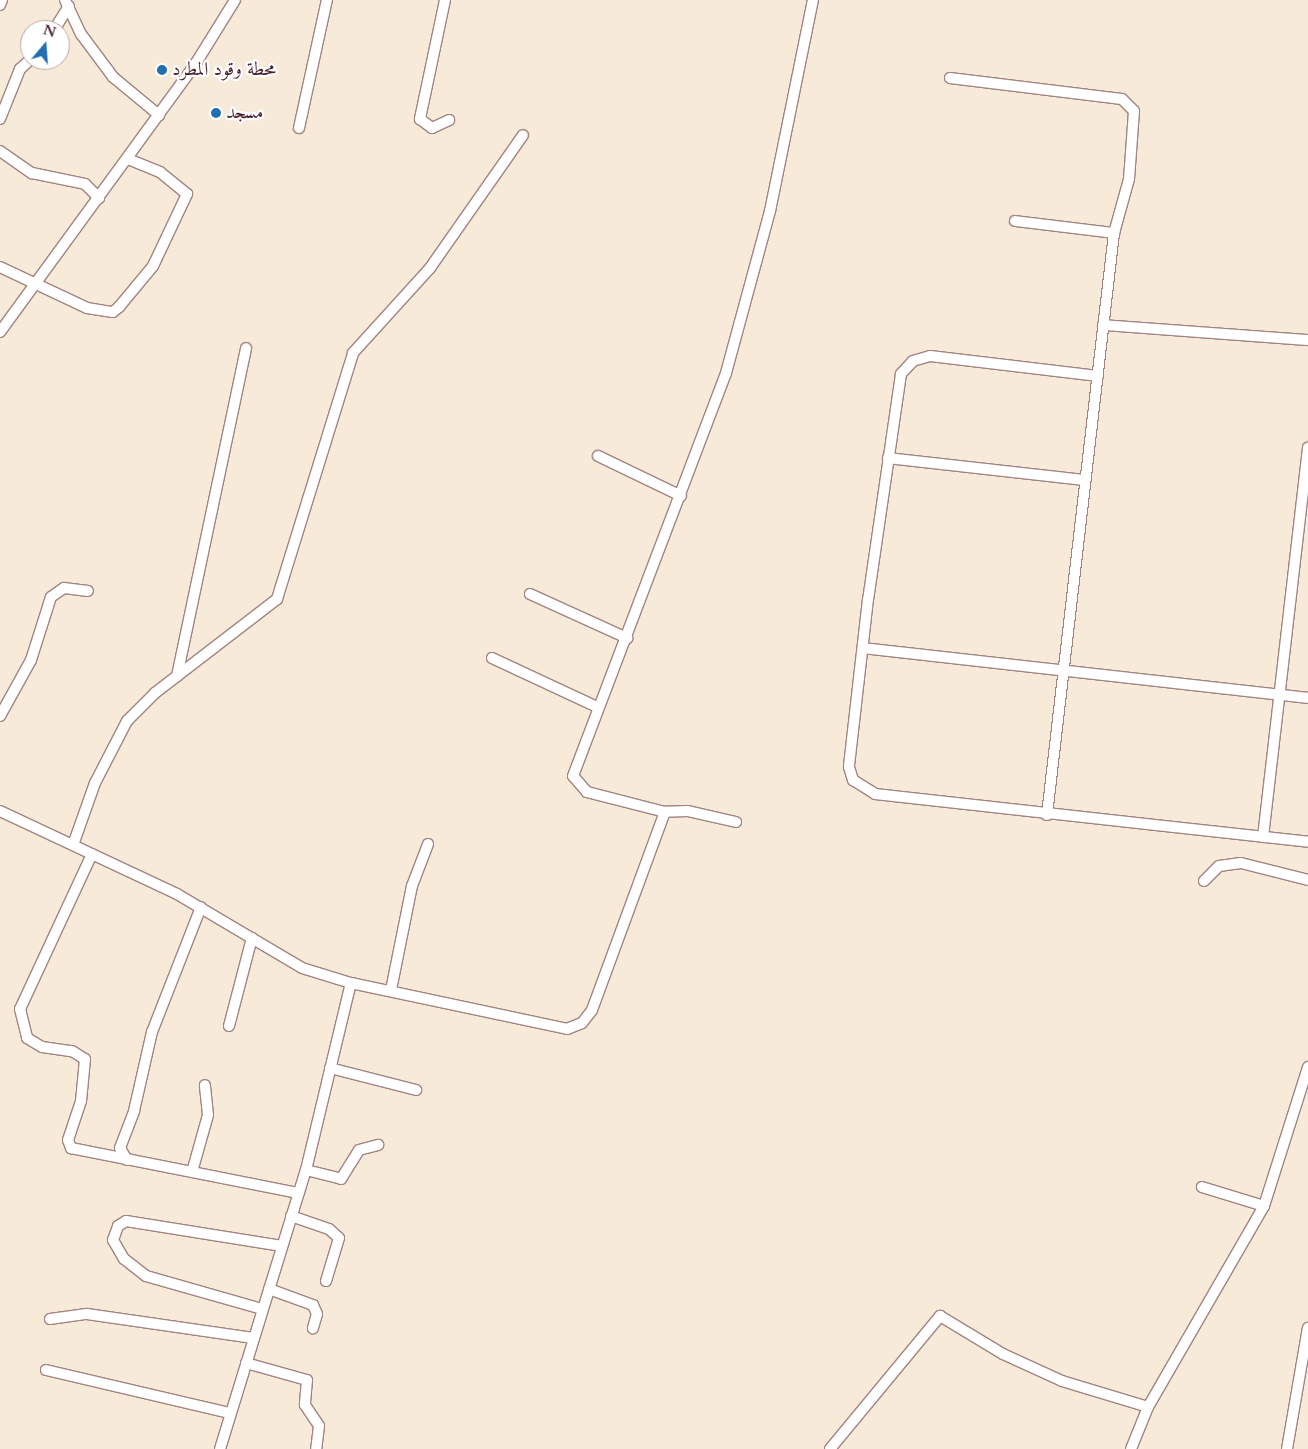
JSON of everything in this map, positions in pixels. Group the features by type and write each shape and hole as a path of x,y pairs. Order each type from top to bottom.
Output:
{"street":[{"path":"0,5 2,0"},
{"path":"0,332 128,159 235,0"},
{"path":"299,128 327,0"},
{"path":"445,0 420,119 432,128 449,120"},
{"path":"736,822 688,811 665,812 587,792 578,785 573,776 575,763 627,638 726,373 770,212 813,0"},
{"path":"67,3 81,34 113,77 159,115"},
{"path":"59,20 67,3"},
{"path":"0,119 20,69"},
{"path":"950,78 1130,103 1130,171 1114,233 1061,670 1048,815"},
{"path":"73,845 117,736 141,707 177,676 274,604 353,354 430,268 523,135"},
{"path":"0,151 32,173 85,184 99,198"},
{"path":"0,267 36,282 87,308 113,312 148,274 186,194 160,172 128,159"},
{"path":"1015,221 1114,233"},
{"path":"1103,325 1308,340"},
{"path":"177,676 246,348"},
{"path":"1098,376 921,357 906,367 898,383 849,767 857,785 876,794 1048,815 1308,842"},
{"path":"1263,837 1278,695 1305,497 1308,448"},
{"path":"598,456 681,496"},
{"path":"888,458 1084,480"},
{"path":"0,716 31,660 51,597 64,588 88,591"},
{"path":"530,594 627,638"},
{"path":"864,648 1308,698"},
{"path":"492,658 597,707"},
{"path":"0,811 201,906 302,968 351,983 391,990 567,1030 582,1023 592,1010 665,812"},
{"path":"391,990 412,886 428,844"},
{"path":"92,854 20,1017 27,1038 42,1047 72,1052 85,1059 81,1101 68,1140 70,1148 299,1193"},
{"path":"1204,881 1218,866 1241,863 1308,880"},
{"path":"127,1160 120,1148 134,1112 152,1032 201,906"},
{"path":"229,1026 252,938"},
{"path":"220,1449 306,1170 351,983"},
{"path":"1132,1449 1148,1407 1264,1206 1308,1067"},
{"path":"330,1068 416,1090"},
{"path":"192,1172 208,1115 205,1085"},
{"path":"306,1170 341,1179 359,1150 378,1145"},
{"path":"1202,1187 1264,1206"},
{"path":"291,1216 329,1229 339,1238 326,1281"},
{"path":"262,1309 146,1276 124,1260 113,1240 118,1226 126,1221 282,1246"},
{"path":"269,1289 313,1304 317,1314 313,1328"},
{"path":"50,1319 87,1314 253,1338"},
{"path":"830,1449 940,1316 1003,1354 1062,1381 1148,1407"},
{"path":"1287,1449 1308,1328"},
{"path":"246,1363 307,1380 304,1405 319,1426 316,1449"},
{"path":"46,1370 230,1413"}],"place":[{"name":"محطة وقود المطرد","path":"162,70"},
{"name":"مسجد","path":"216,113"}]}
